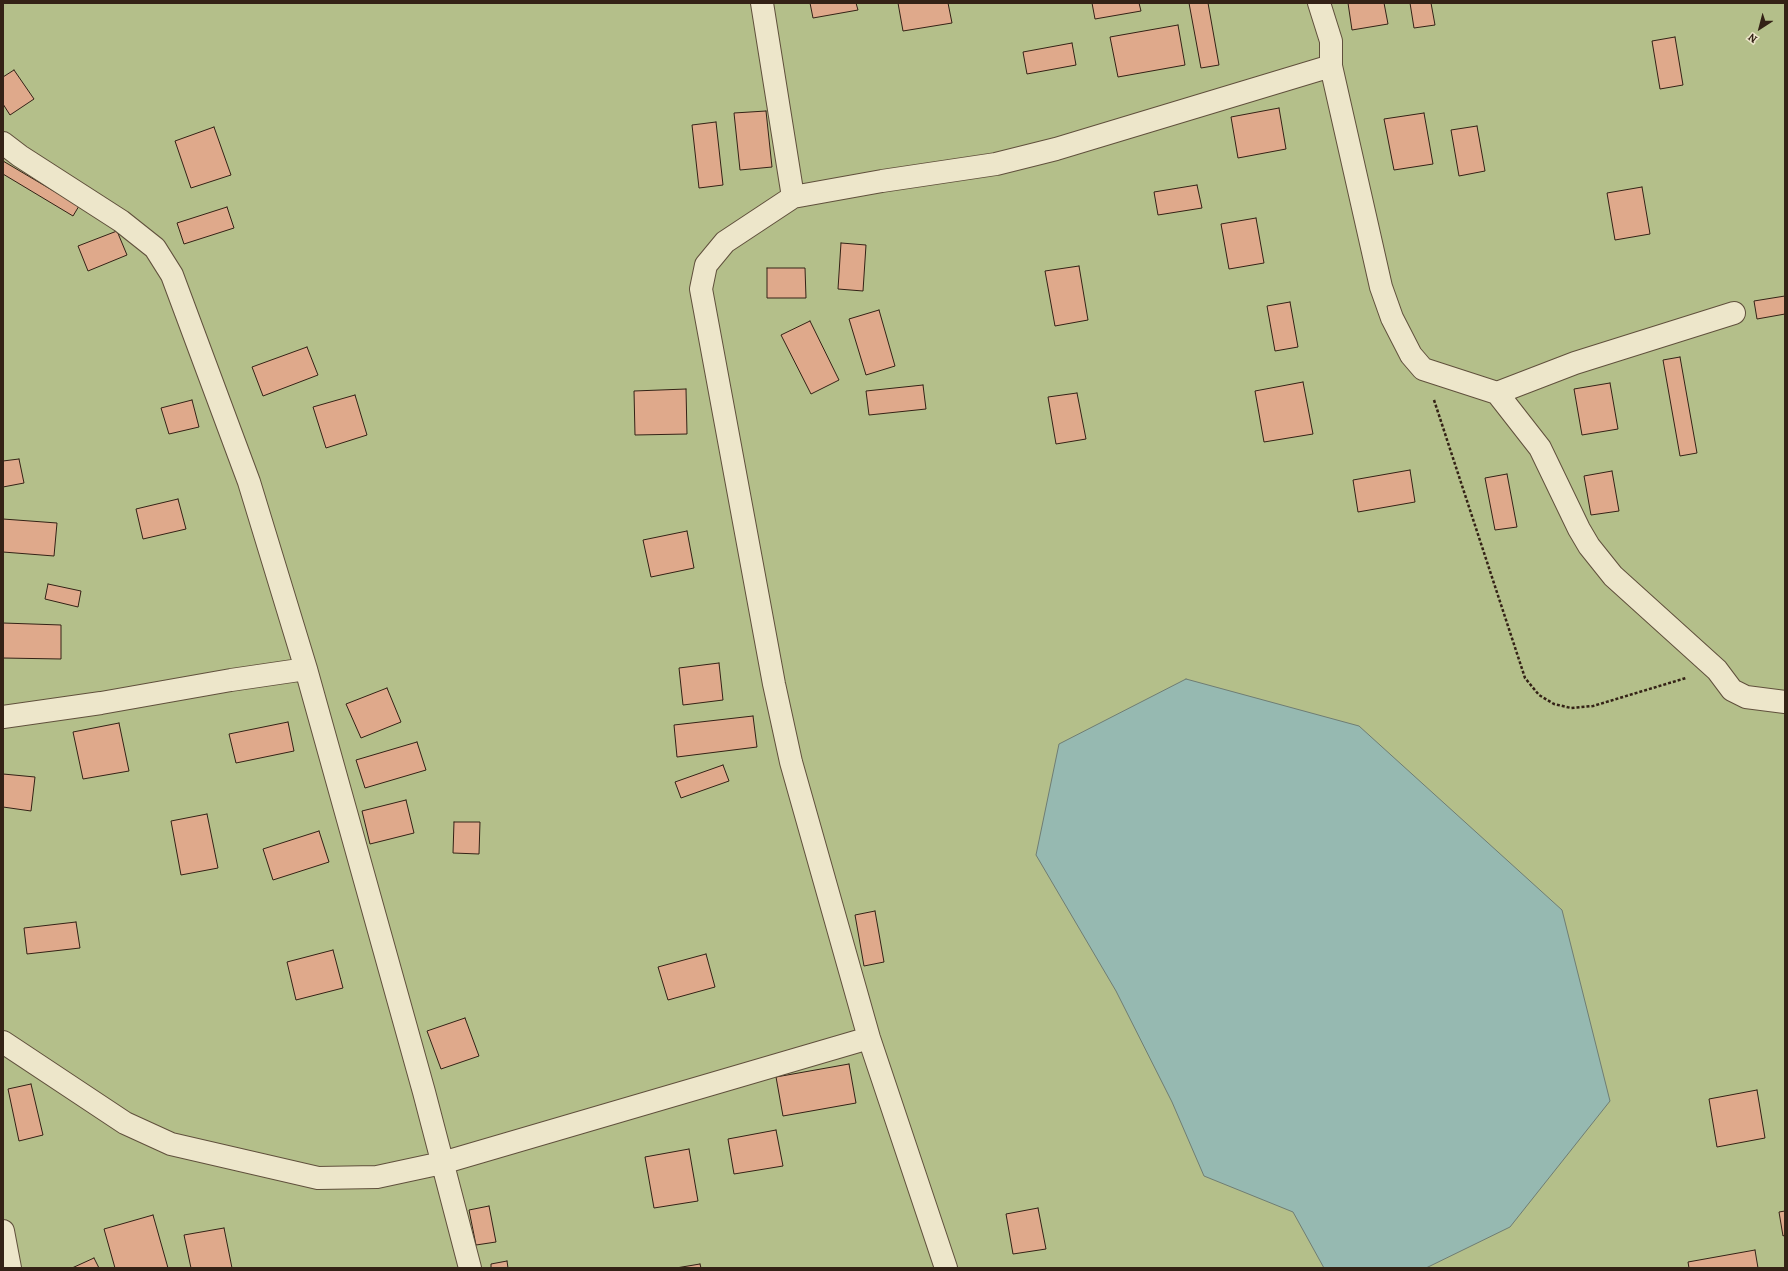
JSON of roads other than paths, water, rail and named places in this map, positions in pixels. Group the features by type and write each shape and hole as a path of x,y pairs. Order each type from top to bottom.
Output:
{"street":[{"path":"762,3 793,197"},
{"path":"1319,3 1331,41 1331,66 1382,287 1392,318 1411,355 1423,369 1497,393 1540,448 1579,529 1589,546 1613,576 1717,670 1732,690 1746,697 1785,702"},
{"path":"946,1268 869,1038 791,762 774,684 701,289 706,265 725,242 793,197 1004,162 1056,149 1331,66"},
{"path":"3,143 20,156 122,221 155,248 172,274 249,482 306,669 424,1092 470,1268"},
{"path":"1497,393 1575,363 1734,313"},
{"path":"3,717 101,703 231,680 306,669"},
{"path":"3,1042 125,1123 170,1144 318,1178 377,1177 442,1163 869,1038"},
{"path":"3,1231 10,1268"}],"water":[{"path":"1186,679 1359,726 1562,910 1610,1101 1510,1227 1426,1268 1324,1268 1293,1212 1204,1176 1172,1102 1116,991 1036,855 1059,744"}]}
